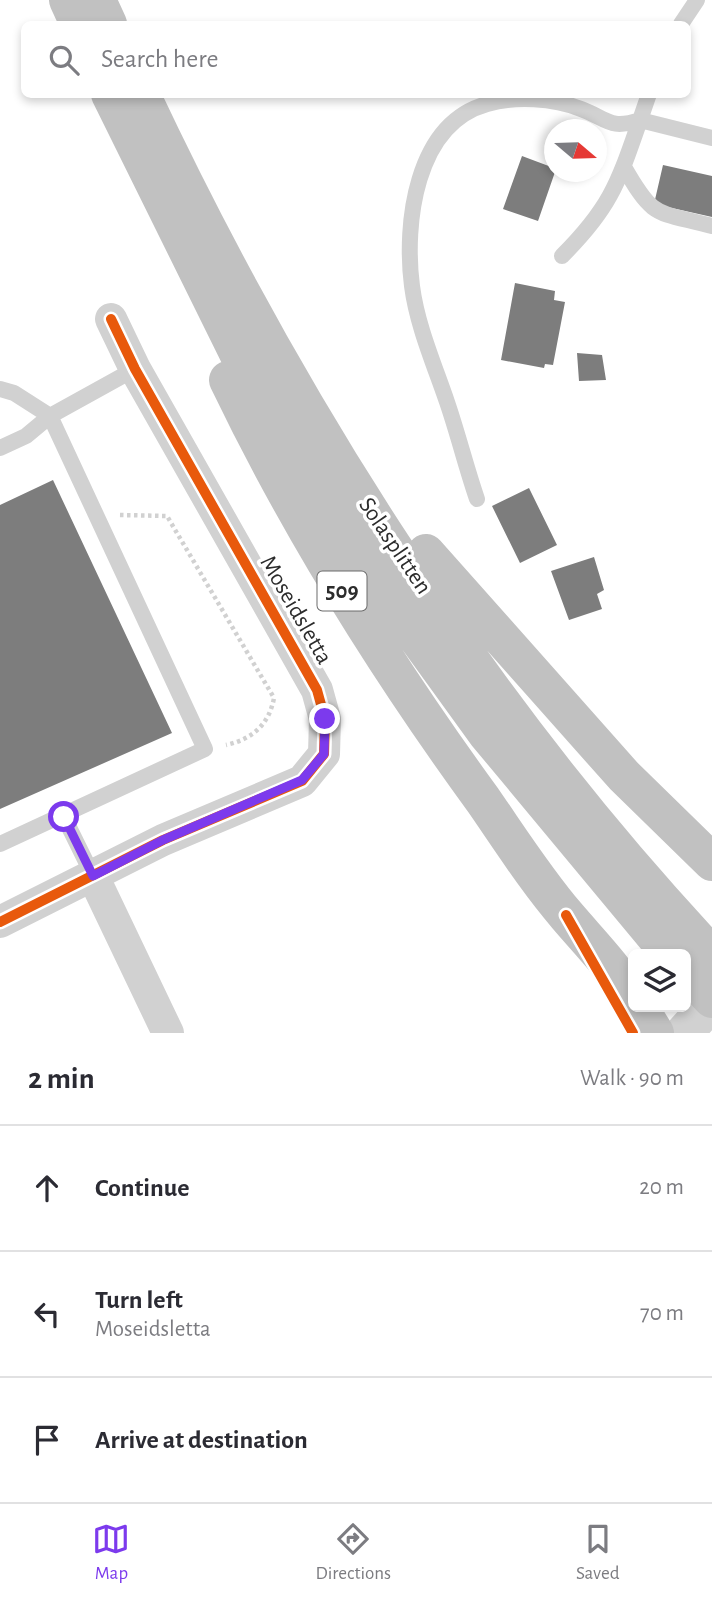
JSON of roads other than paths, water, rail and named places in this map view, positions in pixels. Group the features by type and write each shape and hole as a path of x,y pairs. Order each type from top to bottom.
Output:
{"highway":[{"path":"68,0 78,21"},
{"path":"97,0 107,21"},
{"name":"Solasplitten","path":"112,98 240,358 372,575 487,733 692,956"},
{"name":"Solasplitten","path":"143,98 248,309 317,427 387,536 500,698 630,862 692,956 712,1001"},
{"name":"509","path":"131,140 136,187 262,451 342,592 395,674 566,915 610,962 628,990"},
{"name":"509","path":"248,309 281,338 359,465 463,598 633,785 712,862"},
{"path":"642,1012 655,1033"}],"street":[{"name":"Moseidsletta","path":"0,922 163,840 302,780 324,754 325,719 317,690 135,369 111,319"},
{"path":"93,876 168,1033"},
{"path":"566,915 633,1033"},
{"path":"684,1033 712,1001"}],"lane":[{"path":"683,21 697,0"},
{"path":"562,256 595,223 614,192 648,98"},
{"path":"477,499 424,336 412,289 410,223 419,180 433,147 455,120 486,104 549,100 581,109 615,126 640,120 712,138"},
{"path":"624,167 644,203 656,212 712,226"},
{"path":"0,448 26,436 50,415 135,369"},
{"path":"0,389 14,393 50,415 205,749 64,817 0,844"},
{"path":"64,817 93,876"}]}
